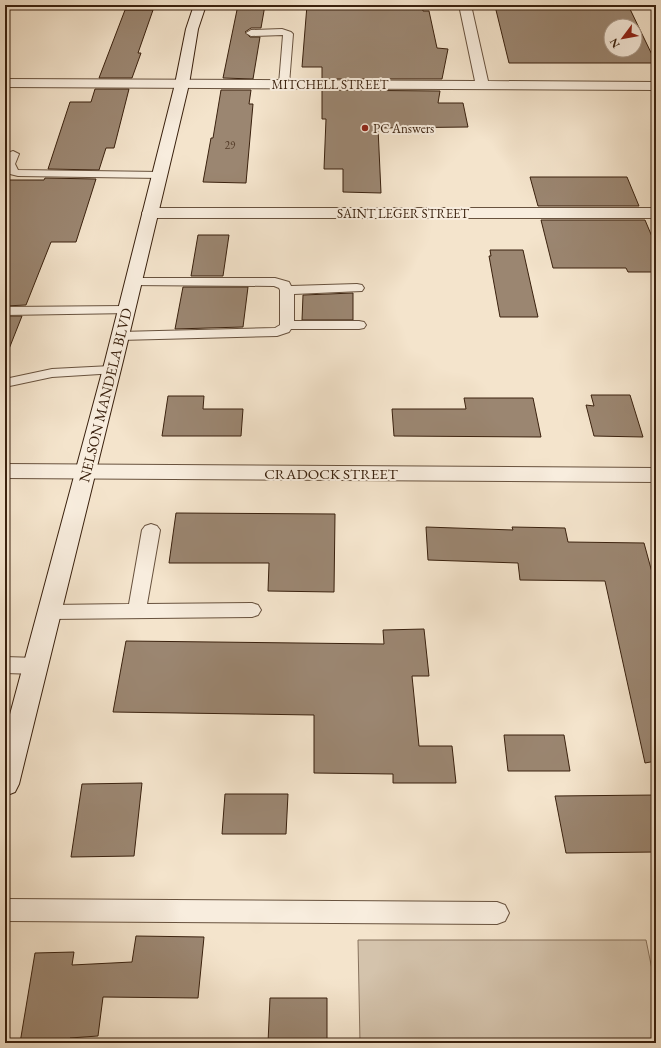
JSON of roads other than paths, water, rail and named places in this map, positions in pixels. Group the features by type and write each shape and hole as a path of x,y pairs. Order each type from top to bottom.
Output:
{"street":[{"name":"NELSON MANDELA BLVD","path":"5,784 37,666 120,336 182,84 192,29 200,5"},
{"path":"465,5 482,84"},
{"name":"MITCHELL STREET","path":"5,83 656,86"},
{"name":"SAINT LEGER STREET","path":"150,213 656,213"},
{"name":"CRADOCK STREET","path":"5,471 656,475"}],"lane":[{"path":"252,33 282,32 288,34 284,84"},
{"path":"13,154 9,164 10,168 18,173 160,175"},
{"path":"120,336 277,332 284,330 288,325 287,290 284,285 275,282 133,282"},
{"path":"287,290 357,288"},
{"path":"5,311 126,310"},
{"path":"288,325 359,325"},
{"path":"5,384 29,377 52,373 111,370"},
{"path":"137,610 150,530"},
{"path":"50,612 252,610"},
{"path":"5,665 37,666"},
{"path":"5,910 497,913"}],"place":[{"name":"PC Answers","path":"365,128"}]}
